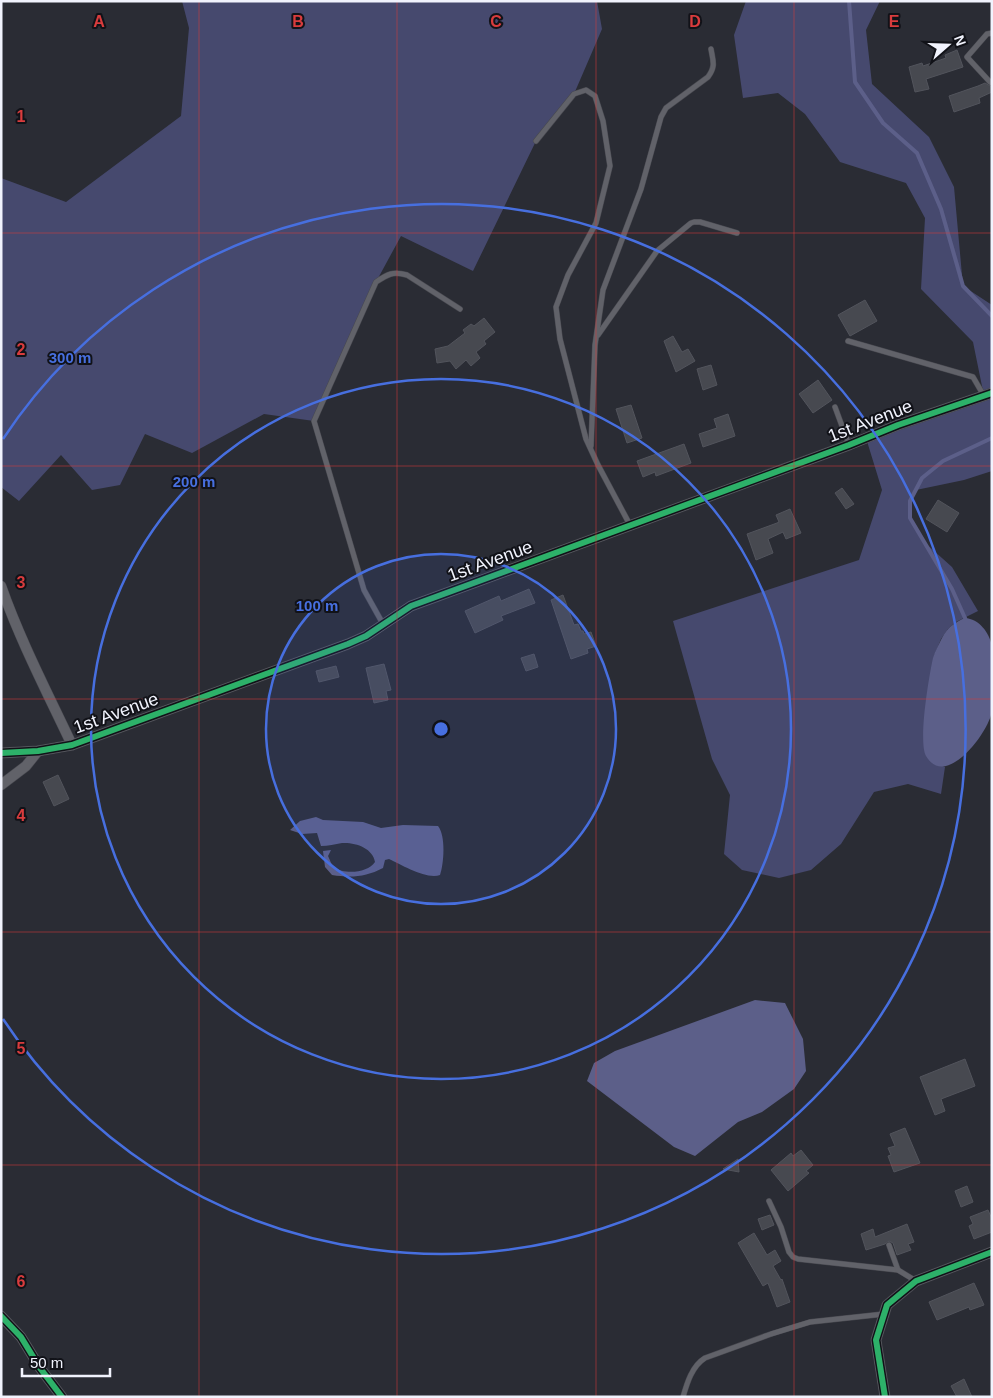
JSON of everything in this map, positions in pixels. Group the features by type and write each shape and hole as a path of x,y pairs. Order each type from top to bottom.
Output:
{"street":[{"name":"1st Avenue","path":"1,752 38,751 72,745 348,644 366,636 411,606 849,446 898,425 988,395"},
{"path":"1,586 8,607 72,745"},
{"path":"1,785 26,766 38,751"},
{"path":"885,1397 876,1340 887,1305 916,1281 992,1252"},
{"path":"1,1316 21,1337 40,1368 62,1397"}],"lane":[{"path":"992,33 987,34 967,57 992,83"},
{"path":"590,449 596,338 603,290 641,189 661,117 666,108 708,77 713,70 714,63 711,49"},
{"path":"536,141 574,94 586,90 595,96 603,121 610,166 596,223 568,275 556,307 560,339 586,439 630,526"},
{"path":"596,338 657,251 691,223 700,222 737,234"},
{"path":"383,625 364,590 314,421 376,282 386,275 398,272 407,275 460,309"},
{"path":"848,341 973,377 988,395"},
{"path":"835,407 849,446"},
{"path":"769,1202 781,1227 789,1252 793,1257 898,1270 916,1281"},
{"path":"889,1245 898,1270"},
{"path":"683,1397 688,1381 698,1364 705,1358 810,1322 884,1314"}],"shaded area":[{"path":"182,1 597,1 602,29 574,94 536,141 473,271 401,236 376,282 314,421 264,414 192,453 145,434 120,485 92,490 61,455 19,501 1,487 1,178 66,202 181,116 189,28"},
{"path":"746,1 880,1 866,30 872,84 929,137 954,187 963,286 992,305 992,471 964,480 916,490 910,501 910,518 923,541 952,567 978,611 956,622 948,629 941,639 934,656 930,760 945,767 941,794 908,784 874,792 841,844 811,870 779,878 742,870 724,854 730,795 712,759 673,621 859,560 882,490 866,438 984,396 973,342 921,289 925,218 906,183 840,162 805,114 778,93 743,98 734,35"},
{"path":"965,618 975,621 983,627 991,641 992,711 983,732 965,754 955,762 944,766 934,765 926,756 923,737 925,708 933,658 946,631 955,623"},
{"path":"316,817 323,820 363,822 381,828 403,825 438,826 441,831 444,850 440,875 422,874 389,859 385,860 383,868 364,875 332,875 325,867 323,851 331,850 328,856 334,867 338,870 350,872 362,871 372,866 375,862 374,857 358,845 342,843 321,846 317,833 302,834 290,830 300,821"},
{"path":"755,1000 785,1003 803,1039 806,1071 794,1089 762,1112 738,1122 695,1156 674,1147 587,1081 594,1063 615,1051"}],"building":[{"path":"957,50 963,67 926,79 929,89 915,92 909,67 922,63 923,66 946,58 945,55"},
{"path":"985,83 992,87 992,92 979,98 980,103 954,112 949,96"},
{"path":"865,300 877,321 850,336 838,315"},
{"path":"484,318 495,332 484,341 486,344 476,352 480,358 471,366 466,360 456,369 450,361 437,363 435,349 448,346 465,333 463,330 471,324 474,326"},
{"path":"673,336 682,352 688,349 695,361 676,372 664,341"},
{"path":"711,365 717,385 703,390 697,369"},
{"path":"818,380 832,400 813,413 799,394"},
{"path":"631,405 642,438 627,443 616,409"},
{"path":"728,414 735,436 703,447 699,434 717,428 714,419"},
{"path":"684,444 691,463 656,476 655,472 643,477 637,461"},
{"path":"842,488 854,504 846,509 835,493"},
{"path":"938,500 959,513 947,532 926,519"},
{"path":"790,509 801,533 786,539 783,532 768,539 773,553 756,560 747,534 779,522 776,515"},
{"path":"529,589 535,603 501,616 503,620 475,633 465,611 499,596 501,601"},
{"path":"563,595 574,625 578,624 584,634 591,632 596,646 587,649 588,653 571,659 551,600"},
{"path":"534,654 538,667 526,671 521,658"},
{"path":"384,664 391,690 386,691 388,700 374,703 366,668"},
{"path":"336,666 339,677 319,682 316,671"},
{"path":"58,775 69,799 54,806 43,782"},
{"path":"965,1059 975,1086 941,1099 945,1111 935,1115 920,1077"},
{"path":"905,1128 920,1163 894,1172 888,1156 891,1155 888,1148 895,1146 890,1134"},
{"path":"801,1150 813,1165 806,1171 809,1173 788,1191 771,1170 791,1153 793,1156"},
{"path":"738,1159 739,1172 723,1169"},
{"path":"967,1186 973,1202 961,1207 955,1191"},
{"path":"988,1210 992,1219 992,1232 974,1239 969,1226 973,1224 970,1217"},
{"path":"770,1215 774,1225 762,1230 758,1219"},
{"path":"907,1224 914,1242 908,1244 911,1250 897,1255 893,1243 889,1241 866,1250 861,1234 873,1229 875,1237"},
{"path":"754,1233 767,1255 775,1250 781,1261 773,1266 782,1279 790,1302 777,1307 768,1283 763,1286 738,1243"},
{"path":"974,1283 984,1305 970,1310 969,1307 937,1320 929,1302"},
{"path":"964,1379 972,1397 957,1397 951,1386"}],"waterway":[{"path":"849,1 855,82 883,123 917,153 941,209 963,286 992,316"},
{"path":"965,618 952,589 910,518 910,501 922,478 943,461 992,438"}],"cycle path":[{"path":"1,753 38,751 72,745 348,644 366,636 411,606 849,445 898,425 992,393"},
{"path":"885,1397 876,1340 887,1305 916,1281 992,1252"},
{"path":"1,1316 21,1337 40,1368 62,1397"}]}
